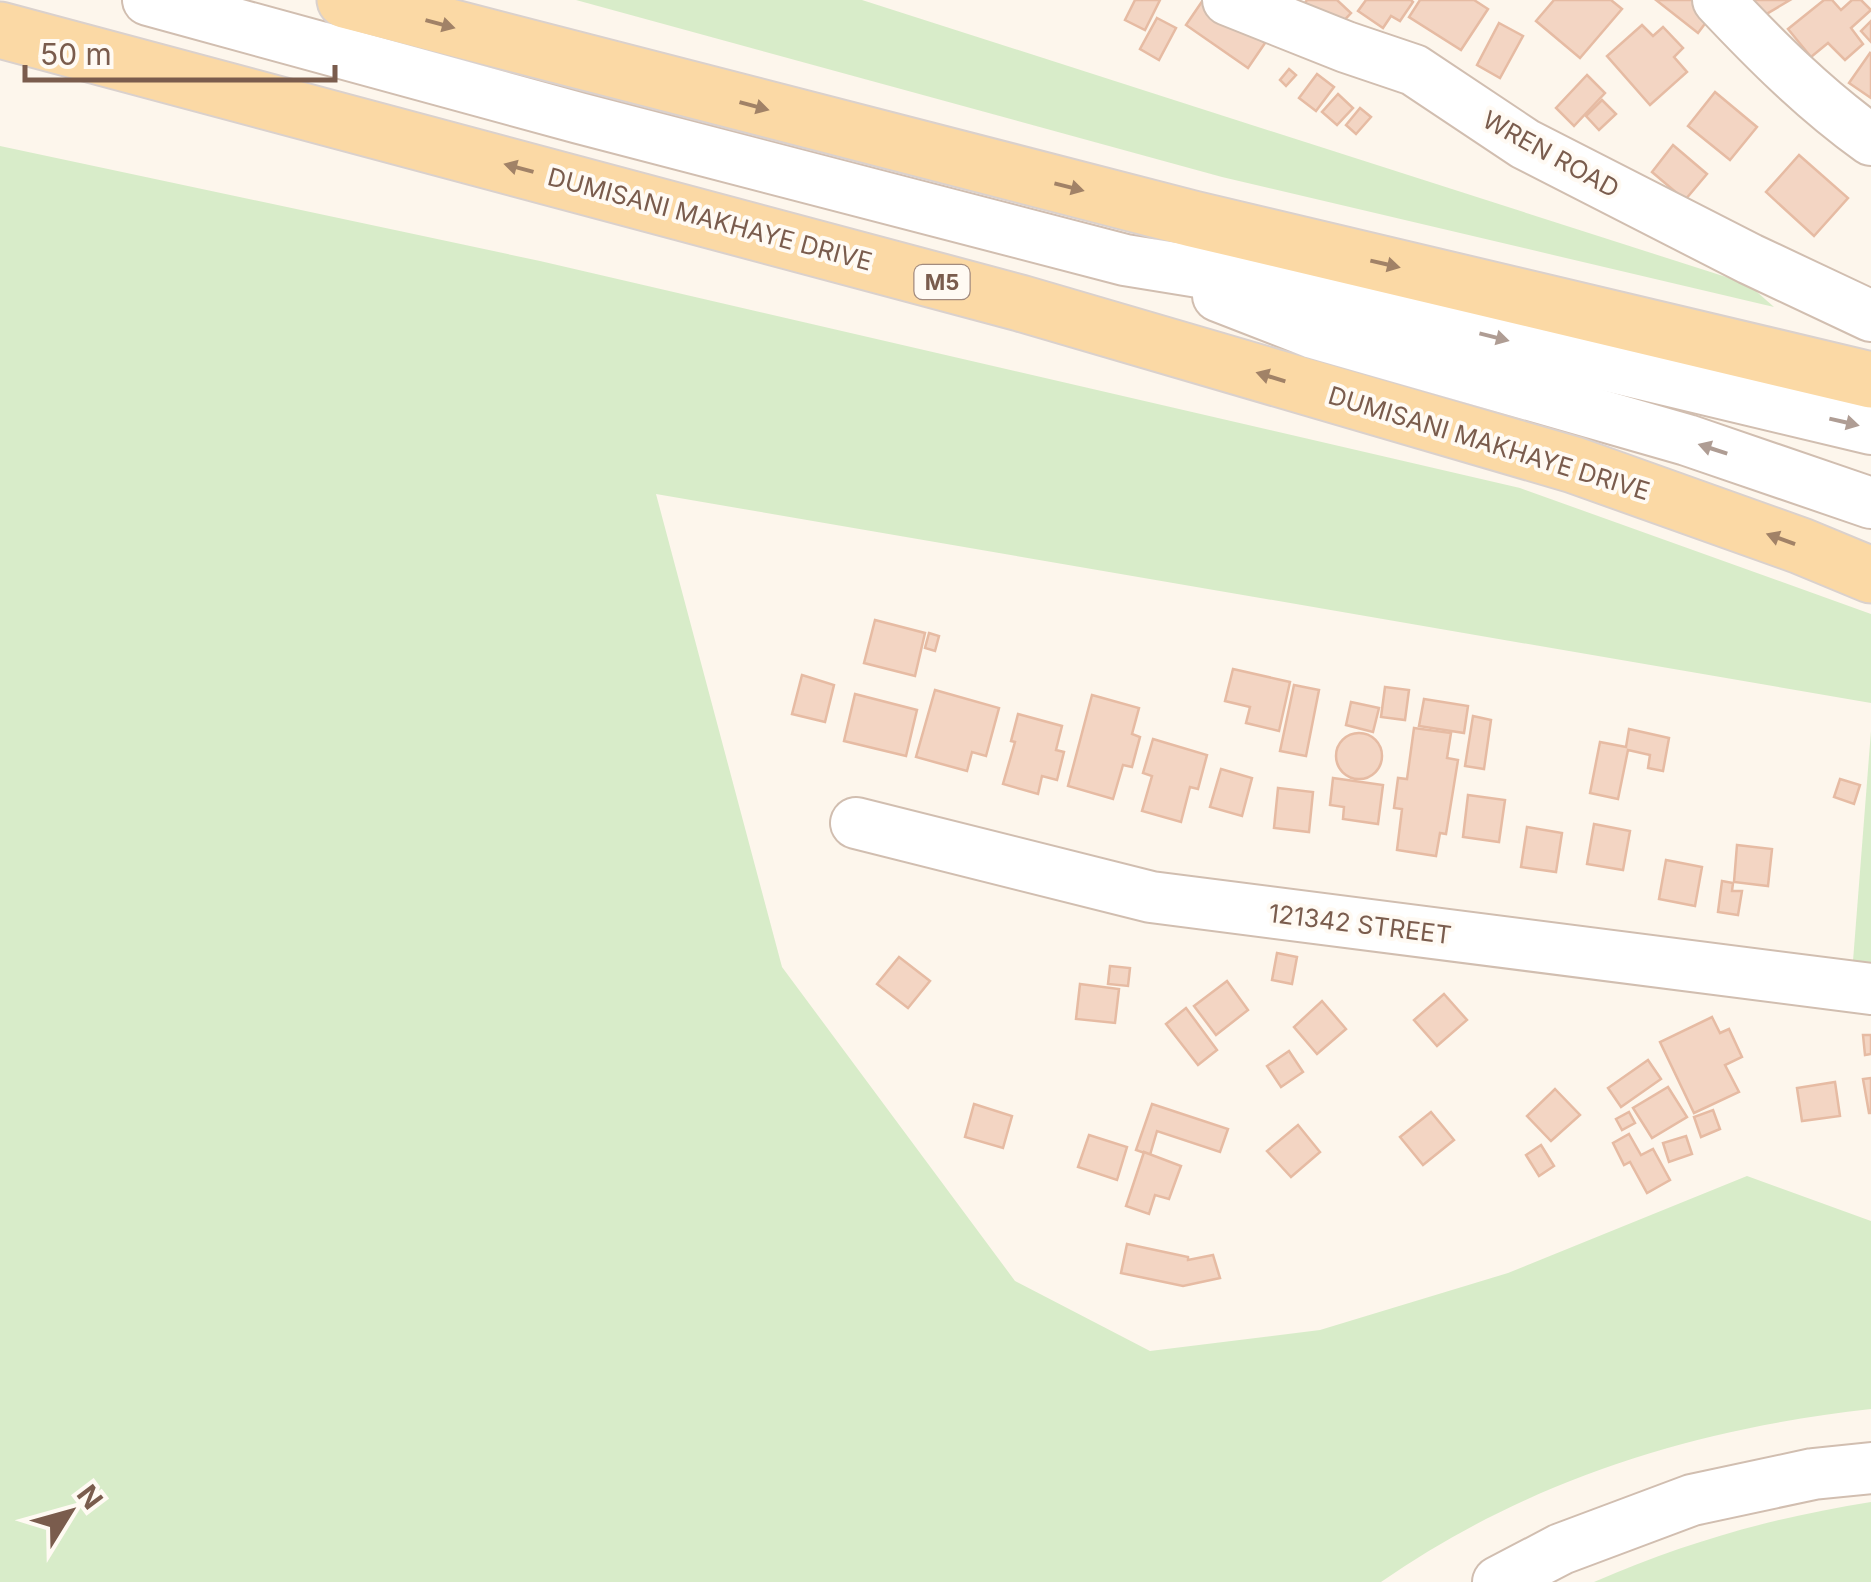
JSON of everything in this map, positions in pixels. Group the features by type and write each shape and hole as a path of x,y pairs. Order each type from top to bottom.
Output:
{"main road":[{"path":"346,0 1192,219 1871,380"},
{"name":"DUMISANI MAKHAYE DRIVE","path":"0,30 1020,303 1574,465 1871,575"}],"street":[{"path":"148,0 579,118 1125,260 1322,292 1871,429"},
{"name":"WREN ROAD","path":"1228,0 1414,70 1525,144 1871,316"},
{"path":"1718,0 1771,57 1828,109 1871,140"},
{"path":"1125,260 1313,333 1687,440 1871,504"},
{"name":"121342 STREET","path":"856,823 1151,897 1871,989"},
{"path":"1498,1582 1561,1550 1692,1500 1813,1474 1871,1468"}],"green space":[{"path":"576,0 862,0 1748,284 1774,307 1222,177"},
{"path":"0,146 540,261 1520,488 1871,614 1871,703 656,494 782,967 1015,1281 1150,1351 1320,1330 1508,1273 1747,1176 1871,1221 1871,1409 1740,1430 1615,1464 1495,1514 1381,1582 0,1582"},
{"path":"1871,731 1871,968 1853,961"},
{"path":"1871,1502 1871,1582 1594,1582 1730,1533"}],"building":[{"path":"1135,0 1160,0 1145,30 1125,20"},
{"path":"1203,0 1265,43 1248,68 1186,25"},
{"path":"1307,0 1337,0 1351,13 1335,30 1302,7"},
{"path":"1366,0 1413,2 1400,21 1391,16 1383,28 1358,11"},
{"path":"1420,0 1474,0 1488,9 1461,50 1409,17"},
{"path":"1554,0 1611,0 1622,9 1580,58 1536,21"},
{"path":"1656,0 1696,0 1713,13 1698,33"},
{"path":"1751,0 1790,0 1763,16"},
{"path":"1824,0 1832,0 1841,10 1852,0 1861,0 1871,10 1851,28 1863,44 1845,60 1828,43 1811,57 1788,29"},
{"path":"1157,18 1176,28 1159,60 1140,49"},
{"path":"1871,21 1871,42 1861,31"},
{"path":"1499,23 1523,36 1500,78 1477,65"},
{"path":"1642,25 1653,36 1663,27 1683,48 1674,57 1687,72 1650,105 1607,56"},
{"path":"1871,54 1871,98 1849,83"},
{"path":"1289,69 1296,75 1286,86 1280,80"},
{"path":"1317,74 1334,87 1316,111 1299,98"},
{"path":"1587,75 1605,93 1574,126 1556,108"},
{"path":"1715,92 1757,127 1730,160 1688,126"},
{"path":"1338,94 1353,108 1337,125 1322,112"},
{"path":"1602,100 1616,114 1599,130 1586,116"},
{"path":"1360,108 1371,117 1356,134 1346,125"},
{"path":"1673,145 1707,174 1685,200 1652,172"},
{"path":"1799,155 1848,198 1814,236 1766,192"},
{"path":"875,620 925,633 915,676 864,663"},
{"path":"929,633 939,636 935,651 925,648"},
{"path":"1233,669 1290,682 1279,731 1246,723 1250,707 1225,701"},
{"path":"802,675 834,685 825,722 792,714"},
{"path":"1294,685 1319,690 1306,756 1280,751"},
{"path":"1385,687 1409,690 1405,720 1381,717"},
{"path":"935,690 999,708 986,756 972,752 967,771 916,757"},
{"path":"855,694 917,710 906,756 844,741"},
{"path":"1092,695 1139,708 1132,734 1140,737 1132,767 1123,765 1113,799 1068,786"},
{"path":"1424,699 1468,706 1464,733 1419,726"},
{"path":"1351,702 1379,708 1373,732 1346,725"},
{"path":"1018,714 1062,726 1056,750 1064,752 1057,780 1042,776 1038,794 1003,784"},
{"path":"1473,716 1491,720 1484,769 1465,766"},
{"path":"1414,728 1451,733 1447,758 1458,760 1446,834 1440,833 1436,856 1397,850 1402,809 1394,808 1398,778 1407,779"},
{"path":"1629,729 1669,738 1663,771 1648,768 1650,755 1628,750 1618,799 1590,793 1600,742 1626,747"},
{"path":"1359,733 1375,740 1382,756 1375,772 1359,779 1343,772 1336,756 1343,740"},
{"path":"1153,739 1207,755 1198,789 1190,787 1181,822 1142,811 1152,776 1143,773"},
{"path":"1221,769 1252,778 1242,816 1210,807"},
{"path":"1333,778 1383,785 1378,824 1343,819 1344,807 1330,805"},
{"path":"1840,779 1860,785 1854,804 1834,797"},
{"path":"1278,788 1313,792 1309,832 1274,828"},
{"path":"1468,795 1505,800 1499,842 1463,837"},
{"path":"1594,824 1630,831 1623,870 1587,864"},
{"path":"1527,827 1562,833 1556,872 1521,867"},
{"path":"1737,845 1772,849 1768,886 1734,882"},
{"path":"1666,860 1702,867 1695,906 1659,899"},
{"path":"1722,881 1733,883 1732,891 1742,891 1738,915 1718,912"},
{"path":"1277,953 1297,957 1292,984 1272,980"},
{"path":"899,957 930,981 908,1008 877,984"},
{"path":"1110,966 1130,968 1128,986 1108,984"},
{"path":"1227,981 1248,1010 1216,1035 1194,1006"},
{"path":"1080,984 1119,989 1115,1023 1076,1019"},
{"path":"1444,994 1467,1020 1437,1046 1414,1020"},
{"path":"1322,1001 1346,1029 1317,1054 1294,1027"},
{"path":"1186,1008 1217,1050 1198,1065 1166,1024"},
{"path":"1712,1017 1720,1033 1729,1029 1742,1057 1725,1065 1739,1092 1694,1113 1660,1042"},
{"path":"1863,1035 1871,1035 1871,1054 1865,1055"},
{"path":"1289,1051 1303,1072 1281,1087 1267,1066"},
{"path":"1648,1060 1661,1079 1621,1107 1608,1088"},
{"path":"1871,1078 1871,1113 1869,1113 1863,1079"},
{"path":"1835,1082 1840,1116 1802,1121 1797,1088"},
{"path":"1668,1087 1687,1117 1652,1138 1633,1108"},
{"path":"1555,1089 1580,1115 1551,1141 1527,1116"},
{"path":"974,1104 1012,1116 1003,1148 965,1137"},
{"path":"1152,1104 1228,1129 1220,1152 1157,1131 1150,1155 1136,1150"},
{"path":"1713,1110 1720,1129 1701,1137 1694,1117"},
{"path":"1431,1112 1454,1140 1423,1165 1400,1137"},
{"path":"1629,1112 1635,1123 1622,1130 1616,1119"},
{"path":"1298,1125 1320,1152 1291,1177 1267,1151"},
{"path":"1629,1134 1641,1155 1653,1149 1670,1180 1647,1193 1630,1162 1624,1165 1613,1143"},
{"path":"1089,1135 1127,1147 1117,1180 1078,1167"},
{"path":"1686,1136 1692,1154 1669,1162 1663,1143"},
{"path":"1541,1145 1554,1166 1539,1176 1526,1155"},
{"path":"1144,1152 1181,1166 1169,1199 1155,1195 1149,1214 1126,1206"},
{"path":"1127,1244 1188,1260 1213,1255 1220,1278 1183,1286 1121,1273"}]}
